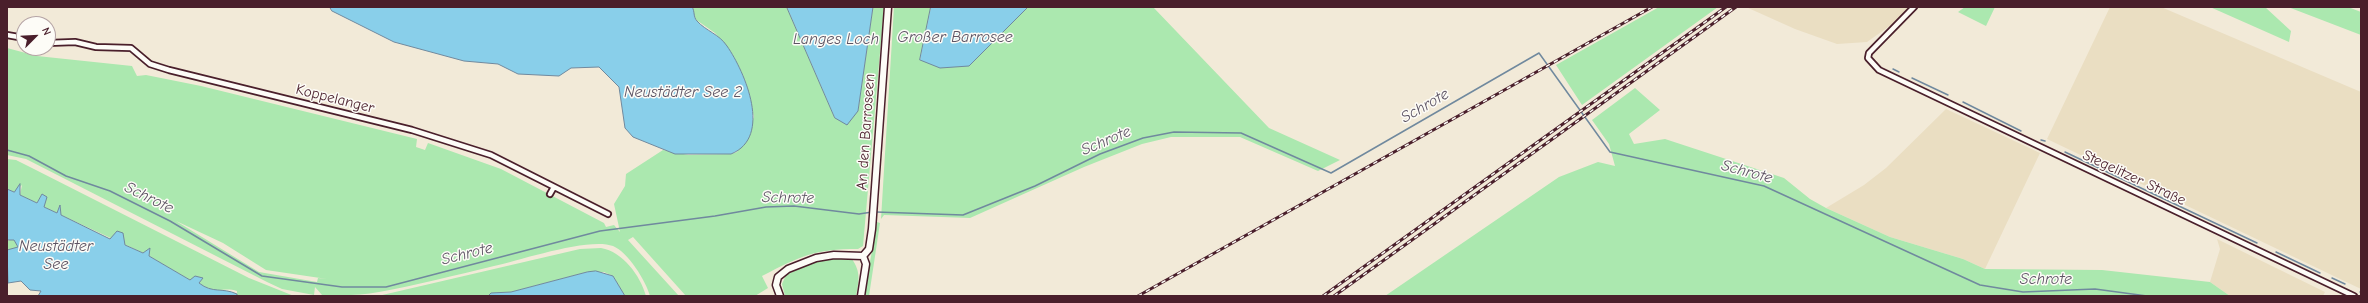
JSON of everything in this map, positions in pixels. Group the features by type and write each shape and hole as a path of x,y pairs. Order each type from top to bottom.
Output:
{"street":[{"name":"An den Barroseen","path":"863,256 869,249 873,216 888,7"},
{"name":"Stegelitzer Straße","path":"1914,7 1868,55 1874,66 1904,82 2354,296"},
{"name":"Koppelanger","path":"56,42 75,42 96,47 131,48 156,66 412,130 484,152 510,162 554,187 608,214"},
{"path":"550,194 554,187"},
{"path":"780,296 776,286 778,278 782,273 793,267 820,257 863,256 866,264 861,296"}],"shaded area":[{"path":"1746,7 1910,7 1891,25 1867,42 1837,44 1795,29"},
{"path":"2110,7 2161,7 2361,92 2361,289 2047,139"},
{"path":"1946,109 2040,153 1985,269 1963,259 1890,237 1826,208 1864,185 1886,168"},
{"path":"2217,239 2325,292 2323,296 2230,296 2210,282 2220,249"}],"green space":[{"path":"692,7 787,7 835,118 858,111 873,7 884,7 863,246 858,249 819,252 787,263 762,276 768,288 755,296 686,296 633,237 628,240 679,296 650,296 645,283 625,254 613,246 602,244 588,244 555,250 437,280 365,294 322,295 315,287 314,295 282,289 26,159 7,155 7,48 16,50 16,56 37,56 132,66 137,76 146,75 201,86 417,139 416,147 425,150 428,143 501,169 604,223 606,227 614,225 620,232 614,204 625,186 626,174 663,150 688,155 731,154 737,152 754,117 746,83 732,54 715,33 695,19","holes":["176,221 223,243 266,270 327,279 318,278 317,282 259,272"]},
{"path":"894,7 931,7 920,60 969,66 1028,7 1153,7 1269,128 1340,160 1318,171 1240,137 1171,137 1142,144 1084,167 970,218 884,215 881,219"},
{"path":"1659,7 1718,7 1582,105 1556,65"},
{"path":"1965,7 1995,7 1986,26 1958,12"},
{"path":"2210,7 2265,7 2291,31 2289,42"},
{"path":"2288,7 2348,7 2361,12 2361,35"},
{"path":"1635,88 1660,110 1629,134 1634,144 1665,139 1784,178 1810,199 1826,208 1890,237 1963,259 1985,269 2102,270 2210,282 2230,296 1385,296 1559,177 1598,162 1615,166 1609,144 1592,120"},
{"path":"7,159 16,160 249,278 294,296 237,296 237,291 227,289 215,290 205,287 199,283 203,278 190,280 149,256 150,249 143,253 61,215 60,206 57,213 44,207 42,194 37,203 20,195 22,185 14,192 7,189"},
{"path":"877,222 880,223 869,296 864,296"},
{"path":"10,240 14,240 16,241 16,249 10,250 7,247 7,243"},
{"path":"601,248 616,254 630,266 640,280 646,296 625,296 613,276 604,272 587,272 511,292 495,293 488,296 378,296 580,249"},
{"path":"852,259 858,272 856,296 785,296 782,284 786,275 816,261"}],"water":[{"name":"Neustädter See 2","path":"330,7 692,7 696,19 724,42 741,71 752,103 753,119 751,134 744,146 731,154 675,154 633,137 625,128 619,87 599,67 571,68 559,76 518,74 498,64 464,61 394,42 332,11"},
{"name":"Langes Loch","path":"787,7 873,7 858,111 847,125 835,118"},
{"name":"Großer Barrosee","path":"931,7 1028,7 969,66 940,68 920,60"},
{"name":"Neustädter See","path":"20,184 20,195 37,203 42,194 47,197 44,207 57,213 60,205 61,215 110,239 117,231 123,233 125,245 143,253 150,248 149,256 190,280 195,276 203,278 199,283 204,286 232,292 237,294 237,296 38,296 41,291 30,290 21,281 8,283 7,250 18,247 14,240 7,240 7,189 14,192"},
{"path":"596,271 613,276 625,296 488,296 491,293 511,292"}],"waterway":[{"name":"Schrote","path":"876,212 963,215 1035,186 1100,154 1143,138 1174,132 1241,133 1331,173 1539,53 1610,152 1764,186 1980,285 2023,292 2095,289 2147,296"},
{"path":"1893,69 1899,72"},
{"path":"1912,78 1948,95"},
{"path":"1963,102 2021,131"},
{"path":"2041,140 2045,141"},
{"name":"Schrote","path":"7,150 29,156 66,176 110,191 170,221 262,276 342,287 386,287 600,231 715,216 766,207 794,206 859,214 872,212"},
{"path":"2065,152 2257,243"},
{"path":"2276,252 2320,273"},
{"path":"2332,278 2345,284"}],"railway":[{"path":"1138,296 1652,7"},
{"path":"1323,296 1726,7"},
{"path":"1334,296 1736,7"}]}
